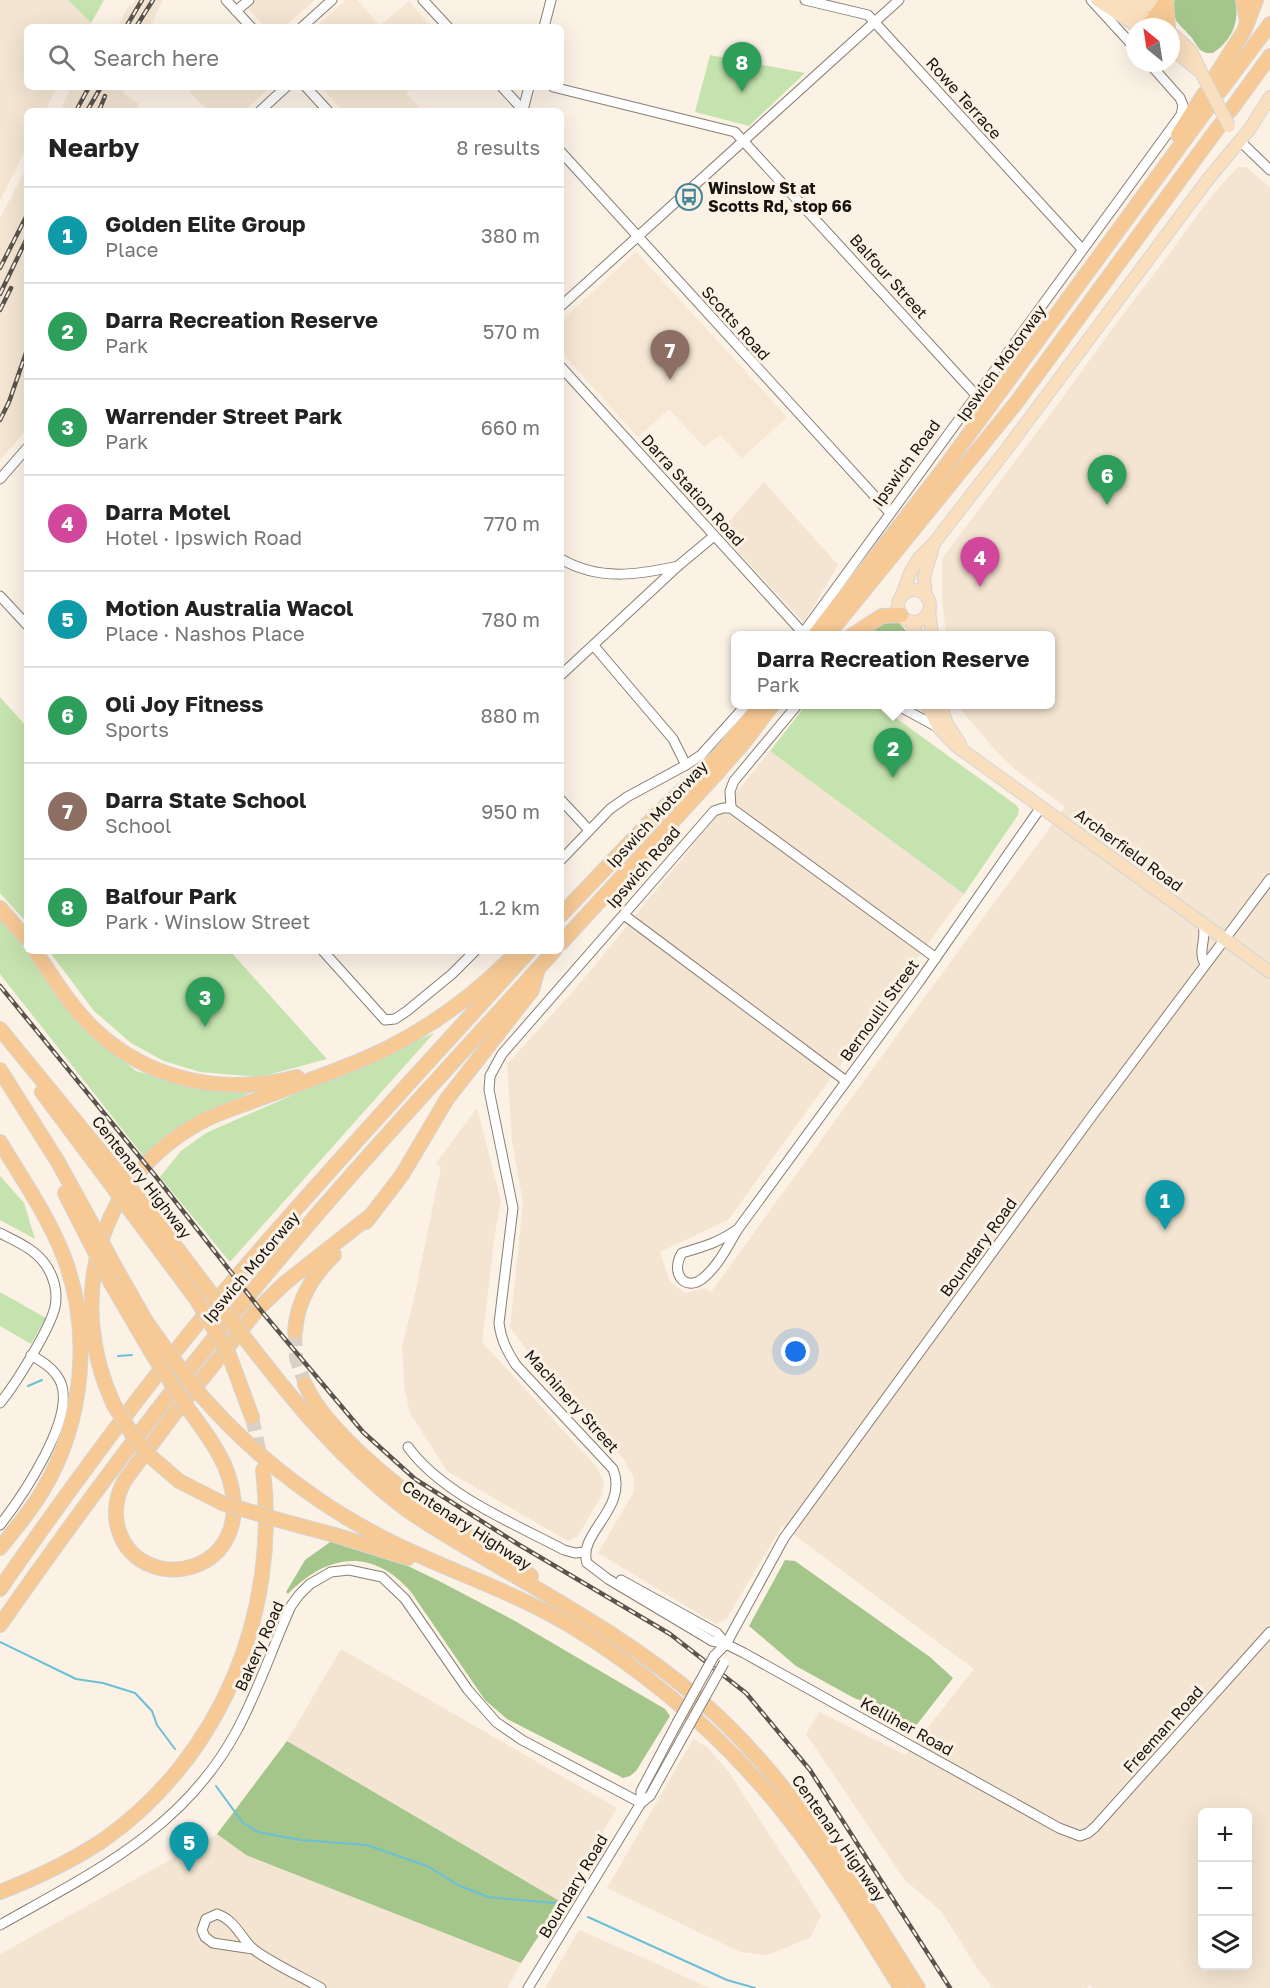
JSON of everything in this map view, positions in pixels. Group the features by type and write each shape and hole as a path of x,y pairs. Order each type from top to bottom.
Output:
{"highway":[{"path":"1243,0 1248,24"},
{"path":"1212,81 1248,24 1256,0"},
{"path":"1151,18 1161,2"},
{"path":"1161,2 1165,18"},
{"path":"1212,81 1270,24"},
{"path":"1230,111 1270,56"},
{"name":"Ipswich Motorway","path":"809,631 942,471 1160,174 1161,161 1207,100"},
{"name":"Ipswich Motorway","path":"831,631 1016,403 1224,126"},
{"path":"859,631 882,616 905,618"},
{"name":"Ipswich Motorway","path":"564,912 659,812 719,755 759,709"},
{"name":"Ipswich Motorway","path":"564,940 745,741 770,709"},
{"path":"745,741 760,730 780,709"},
{"path":"0,908 24,936"},
{"path":"37,954 71,1003 92,1027 120,1050 164,1073 201,1083 236,1086 263,1084 307,1075 322,1075"},
{"path":"430,1560 411,1559 222,1503 179,1481 150,1456 132,1434 114,1405 101,1374 94,1345 90,1301 99,1249 107,1225 118,1203 144,1167 166,1146 190,1128 223,1112 387,1048 426,1026 477,990 515,954"},
{"name":"Ipswich Motorway","path":"0,1589 110,1437 252,1258 526,954"},
{"name":"Ipswich Motorway","path":"0,1625 103,1481 210,1342 348,1179 551,954"},
{"path":"295,1332 298,1310 315,1275 354,1237 402,1175 447,1099 532,990 537,970"},
{"name":"Centenary Highway","path":"0,1029 26,1062 37,1071 137,1208 207,1288 317,1429 341,1454 382,1490 430,1525 622,1641 699,1699 737,1734 779,1781 828,1846 918,1988"},
{"name":"Centenary Highway","path":"0,1070 58,1162 147,1323 157,1350 228,1424 302,1488 362,1526 430,1560 498,1588 569,1625 644,1676 702,1724 753,1775 789,1819 830,1877 901,1988"},
{"path":"28,1113 29,1127 111,1283 157,1350 188,1407 226,1468 234,1498 234,1514 229,1535 209,1559 191,1567 164,1569 136,1555 123,1540 116,1517 120,1488 174,1414 258,1309 285,1283 370,1216"},
{"path":"0,1142 43,1212 64,1256 77,1307 81,1347 77,1396 68,1435 58,1461 35,1502 0,1548"},
{"path":"137,1208 197,1300 229,1355 252,1417"},
{"path":"305,1384 318,1408 358,1452 408,1493 614,1629 622,1641"},
{"path":"0,1892 63,1864 94,1846 122,1825 148,1803 174,1775 203,1736 240,1665 256,1613 266,1550 263,1470"}],"main road":[{"path":"1097,0 1134,18"},
{"path":"1114,0 1126,6 1140,18"},
{"path":"1126,6 1161,2"},
{"path":"1180,41 1191,51 1212,81 1224,126 1241,142"},
{"path":"1180,55 1212,81"},
{"path":"914,631 898,605 910,571 934,543 1209,178 1241,142 1270,97"},
{"path":"931,631 930,605 926,596 924,577 934,543"},
{"path":"902,595 917,590 926,596"},
{"path":"905,618 919,621 929,610"},
{"name":"Archerfield Road","path":"929,709 939,728 955,745 1270,972"},
{"name":"Archerfield Road","path":"941,709 947,724 968,754"}],"street":[{"path":"226,0 248,24"},
{"path":"236,11 249,0"},
{"path":"305,24 332,0"},
{"path":"423,0 445,24"},
{"path":"545,24 551,0"},
{"name":"Rowe Terrace","path":"805,0 868,15 1082,249"},
{"path":"564,303 899,0"},
{"path":"1091,0 1126,38"},
{"name":"Ipswich Road","path":"809,631 890,513 1181,115 1184,105 1157,72"},
{"path":"263,108 283,90"},
{"path":"309,90 325,108"},
{"path":"505,90 520,108"},
{"path":"524,108 528,90"},
{"name":"Balfour Street","path":"564,90 735,132 976,395"},
{"path":"1241,142 1270,170"},
{"name":"Scotts Road","path":"564,155 890,513"},
{"name":"Darra Station Road","path":"564,370 802,631"},
{"path":"0,479 24,451"},
{"path":"564,672 678,566 714,536"},
{"path":"564,560 587,570 608,575 645,573 678,566"},
{"path":"645,573 656,588"},
{"path":"0,596 24,622"},
{"path":"594,645 674,739 686,765"},
{"path":"564,857 610,809 627,797 686,765 707,749 743,709"},
{"path":"795,709 735,781 730,791 731,808 936,958"},
{"path":"904,709 939,728"},
{"path":"564,803 589,830"},
{"name":"Bernoulli Street","path":"738,1229 714,1244 682,1253 677,1261 676,1270 682,1279 691,1283 700,1281 722,1256 738,1229 936,958 1041,807"},
{"name":"Ipswich Road","path":"502,1054 714,811 731,808"},
{"name":"Boundary Road","path":"641,1803 641,1791 677,1723 714,1656 726,1644 784,1538 1092,1116 1270,879"},
{"path":"624,915 846,1080"},
{"path":"1203,924 1206,935 1201,956 1205,965"},
{"path":"326,954 385,1020 395,1019 473,954"},
{"name":"Machinery Street","path":"502,1054 490,1076 489,1090 513,1208 499,1323 501,1336 516,1365 613,1469 617,1478 615,1498 585,1552"},
{"path":"0,1233 44,1261 52,1275 56,1294 52,1314 29,1358 4,1389 0,1403"},
{"path":"0,1525 33,1480 58,1420 59,1395 56,1382 46,1370 29,1358"},
{"path":"408,1447 415,1456 459,1494 564,1550 575,1553 585,1552"},
{"name":"Kelliher Road","path":"585,1552 587,1563 603,1574 610,1574 715,1632 726,1644 1073,1835"},
{"name":"Bakery Road","path":"0,1925 106,1865 144,1839 177,1810 212,1769 235,1733 291,1606 310,1584 332,1572 349,1570 382,1577 405,1599 468,1690 496,1722 522,1740 641,1803"},
{"name":"Freeman Road","path":"1073,1835 1080,1836 1095,1827 1270,1632"},
{"name":"Boundary Road","path":"530,1987 641,1803 650,1796 724,1663 726,1644"},
{"path":"253,1949 213,1943 205,1938 202,1930 206,1919 217,1914 224,1916 253,1949 321,1988"}],"shaded area":[{"path":"0,0 68,0 90,24 24,24 24,90 56,90 46,108 24,108 24,153 0,200"},
{"path":"135,0 163,0 151,24 119,24 130,4 132,6"},
{"path":"254,0 315,0 287,24 262,24 246,7"},
{"path":"346,0 357,0 378,24 319,24"},
{"path":"409,1 428,24 382,24"},
{"path":"70,90 124,90 123,93 139,104 137,108 61,108"},
{"path":"192,90 267,90 247,108 205,108 190,92"},
{"path":"324,90 410,90 406,93 420,108 340,108"},
{"path":"1238,167 1246,167 1270,187 1270,1988 1092,1988 1090,1985 1086,1988 993,1988 977,1968 942,1912 904,1879 806,1734 819,1712 906,1755 974,1669 782,1526 727,1618 716,1624 598,1553 633,1493 634,1478 624,1460 540,1367 510,1328 523,1203 512,1141 507,1064 577,987 770,751 964,894 728,1220 660,1252 670,1282 685,1293 705,1288 711,1292 1065,807 1017,771 994,749 960,709 1055,709 1055,631 946,631 942,600 942,563 944,556 1200,211"},
{"path":"24,173 24,432 0,460 0,218"},
{"path":"636,252 787,417 742,458 720,435 704,447 669,409 638,437 564,355 564,318"},
{"path":"764,482 838,565 804,623 720,532"},
{"path":"477,1108 501,1201 482,1342 595,1465 604,1481 602,1495 578,1536 568,1541 447,1471 410,1413 405,1392 402,1346 441,1167 436,1163"},
{"path":"341,1649 617,1808 561,1902 287,1741"},
{"path":"693,1739 707,1747 729,1772 821,1915 810,1938 767,1955 740,1952 607,1888"},
{"path":"217,1834 246,1855 521,1963 507,1988 0,1988 0,1954"},
{"path":"579,1930 653,1962 709,1988 545,1988"}],"green space":[{"path":"68,0 104,0 91,23"},
{"path":"1174,0 1235,0 1236,16 1233,30 1220,48 1213,53 1200,50 1180,25 1180,18 1175,18 1172,12"},
{"path":"710,55 805,73 749,126 695,112"},
{"path":"888,620 898,622 906,631 868,631"},
{"path":"0,697 24,724 24,920 0,893"},
{"path":"803,709 884,709 1016,805 1019,809 1018,815 964,894 770,751"},
{"path":"0,919 24,948 24,954 28,954 62,1000 98,1040 136,1071 184,1084 254,1091 208,1113 145,1158 0,974"},
{"path":"51,954 233,954 327,1059 260,1077 200,1072 164,1061 131,1043 94,1011"},
{"path":"434,1033 230,1262 160,1177 181,1151 206,1133"},
{"path":"0,1176 24,1203 35,1239 0,1220"},
{"path":"0,1292 46,1318 31,1344 0,1326"},
{"path":"333,1540 410,1567 439,1581 515,1621 665,1709 670,1716 636,1771 623,1778 507,1719 485,1700 411,1592 381,1568 365,1562 350,1561 334,1564 318,1570 288,1594 286,1592 305,1560"},
{"path":"785,1560 795,1561 930,1657 953,1678 915,1727 878,1707 854,1698 796,1666 749,1626"},
{"path":"287,1741 561,1902 521,1963 246,1855 217,1834"}],"waterway":[{"path":"118,1356 132,1355"},
{"path":"28,1386 42,1380"},
{"path":"0,1642 76,1679 103,1683 135,1693 152,1711 157,1725 175,1749"},
{"path":"216,1786 243,1823 258,1832 301,1840 367,1845 427,1866 460,1886 488,1897 563,1904"},
{"path":"588,1917 727,1980 755,1988"}],"tunnel":[{"path":"295,1332 296,1358 305,1384"},
{"path":"252,1417 261,1459"}],"railway":[{"path":"128,24 142,0"},
{"path":"138,24 153,0"},
{"path":"78,108 87,90"},
{"path":"89,108 99,90"},
{"path":"100,108 105,96"},
{"path":"0,268 24,221"},
{"path":"0,294 24,244"},
{"path":"0,310 11,288"},
{"path":"0,420 9,402 24,359"},
{"path":"0,986 157,1178 263,1313 363,1432 415,1479 516,1543 670,1634 746,1693 810,1770 950,1988"}],"place":[{"name":"Balfour Park","path":"742,92"},
{"name":"Winslow St at Scotts Rd, stop 66","path":"689,197"},
{"name":"Darra State School","path":"670,380"},
{"name":"Oli Joy Fitness","path":"1107,505"},
{"name":"Darra Motel","path":"980,587"},
{"name":"Darra Recreation Reserve","path":"893,778"},
{"name":"Warrender Street Park","path":"205,1027"},
{"name":"Golden Elite Group","path":"1165,1230"},
{"name":"Motion Australia Wacol","path":"189,1872"}]}
